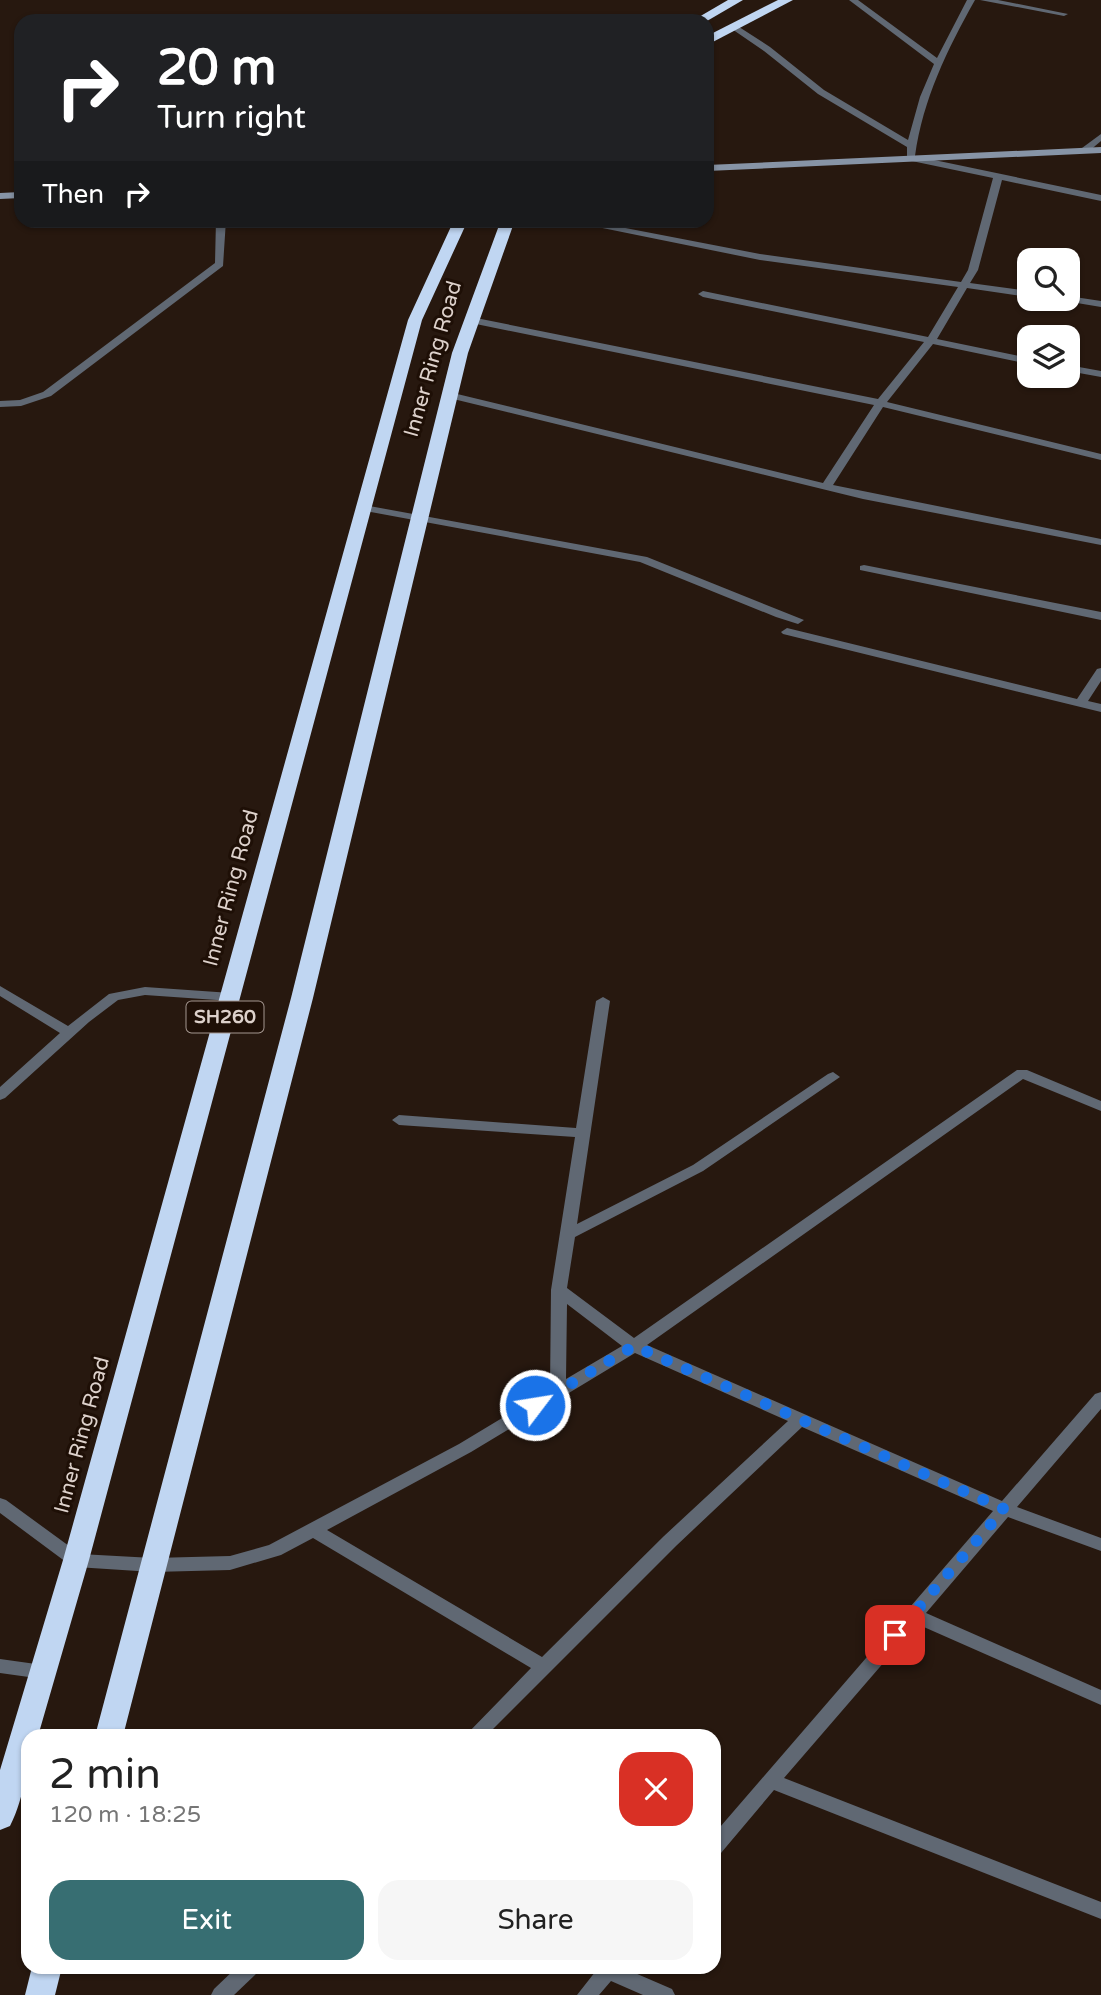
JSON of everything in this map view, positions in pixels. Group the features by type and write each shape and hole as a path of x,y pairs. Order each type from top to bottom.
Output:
{"highway":[{"path":"711,14 737,0"},
{"path":"714,37 787,0"},
{"name":"Inner Ring Road","path":"26,1729 76,1560 415,320 457,228"},
{"name":"Inner Ring Road","path":"111,1729 302,999 449,395 471,320 505,228"},
{"name":"Inner Ring Road","path":"0,1818 21,1747"},
{"path":"40,1995 45,1974"}],"street":[{"path":"853,0 940,64"},
{"path":"911,158 913,133 952,33 971,0"},
{"path":"984,0 1064,14"},
{"path":"733,27 767,49 821,92 912,146"},
{"path":"1085,150 1101,136"},
{"path":"714,168 1101,150"},
{"path":"911,158 1101,198"},
{"path":"826,486 880,403 930,342 973,270 998,178"},
{"path":"0,404 21,403 47,394 220,264 221,228"},
{"path":"609,228 760,257 1017,292"},
{"path":"702,294 1017,359"},
{"path":"1080,301 1101,304"},
{"path":"471,320 880,403 1101,457"},
{"path":"1080,370 1101,374"},
{"path":"449,395 826,486 1101,542"},
{"path":"364,508 420,516 643,559 798,620"},
{"path":"864,568 1101,616"},
{"path":"787,632 1101,708"},
{"path":"1081,702 1101,672"},
{"path":"0,990 69,1032"},
{"path":"0,1095 69,1032 114,997 145,991 231,997"},
{"path":"558,1391 559,1290 603,1001"},
{"path":"0,1504 76,1560 153,1565 230,1563 275,1550 465,1448 634,1346 1022,1073 1101,1106"},
{"path":"567,1235 698,1168 833,1077"},
{"path":"399,1120 583,1133"},
{"path":"559,1290 634,1346 1004,1509 1101,1545"},
{"path":"721,1839 1101,1398"},
{"path":"481,1729 670,1541 800,1419"},
{"path":"312,1529 543,1665"},
{"path":"913,1615 1101,1698"},
{"path":"0,1666 43,1672"},
{"path":"771,1781 1101,1911"},
{"path":"221,1995 243,1974"},
{"path":"587,1995 606,1974"},
{"path":"621,1974 665,1995"}],"route":[{"path":"535,1405 634,1346 1004,1509 895,1635"}]}
